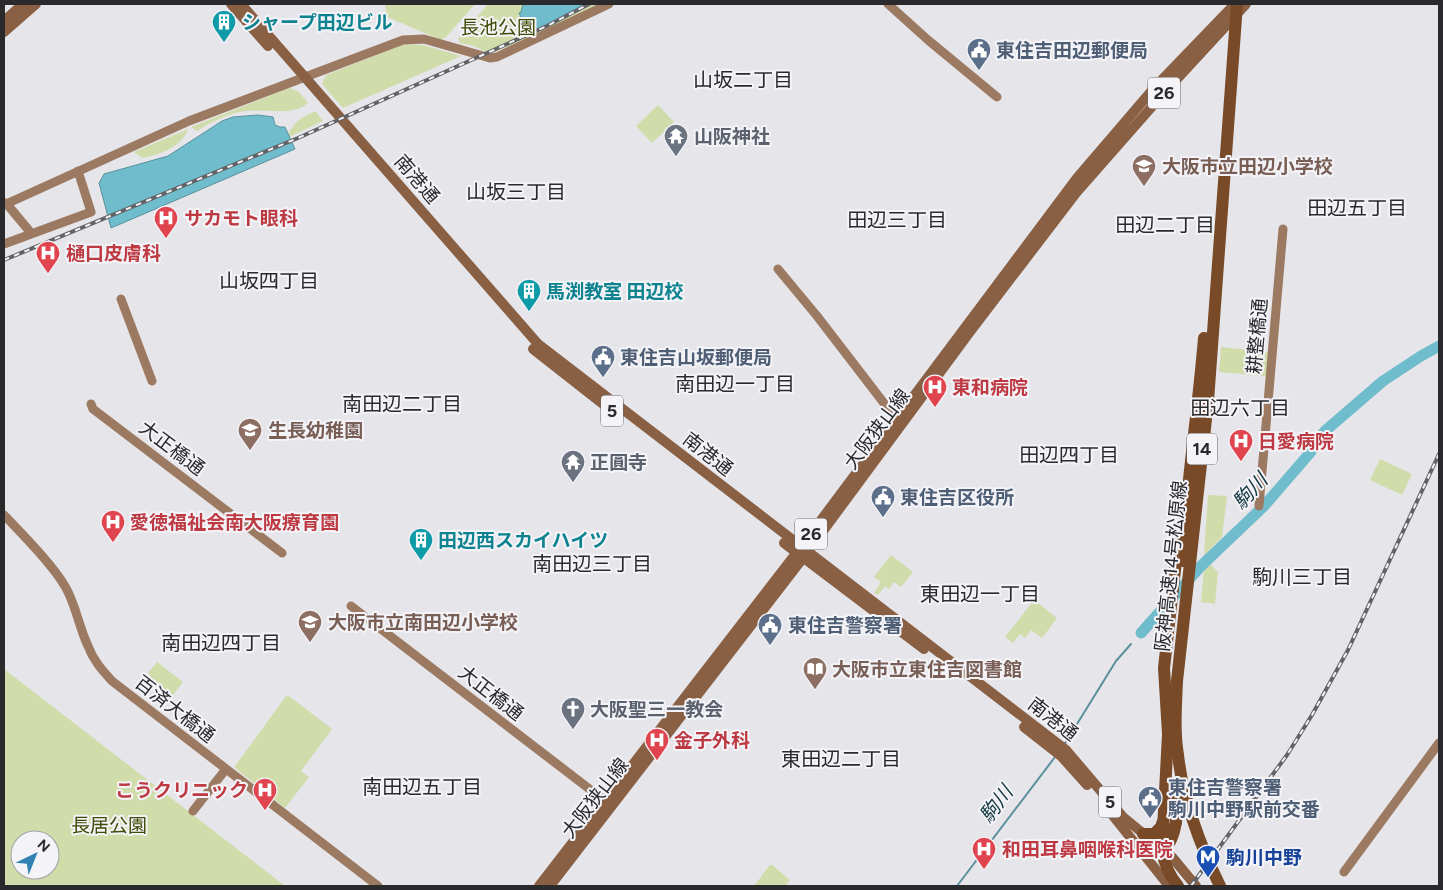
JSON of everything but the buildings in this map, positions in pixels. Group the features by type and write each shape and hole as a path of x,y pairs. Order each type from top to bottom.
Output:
{"highway":[{"name":"阪神高速14号松原線","path":"1212,886 1187,828 1174,785 1170,760 1170,694 1186,502 1199,391 1229,4"},
{"name":"阪神高速14号松原線","path":"1220,886 1190,811 1183,785 1177,754 1176,716 1177,681 1188,572 1208,401 1236,4"},
{"path":"1178,886 1168,872 1164,861 1174,834 1165,804 1168,734 1164,668 1177,546 1186,502"},
{"path":"1170,821 1191,611 1188,572"},
{"path":"1142,834 1154,834 1170,821"},
{"path":"1138,847 1150,852 1168,850"}],"main road":[{"path":"4,20 23,4"},
{"path":"4,32 36,4"},
{"name":"南港通","path":"231,4 302,79"},
{"name":"南港通","path":"241,4 302,79 534,349 1060,750 1076,760 1123,817 1142,834 1168,850 1196,886"},
{"name":"大阪狭山線","path":"539,886 608,803 802,553 1076,178 1155,87 1236,4"},
{"name":"大阪狭山線","path":"899,422 1084,184 1246,4"},
{"name":"南港通","path":"1060,750 1169,886"},
{"name":"大阪狭山線","path":"550,886 608,803"}],"street":[{"path":"31,233 5,204 189,121 410,38 424,39 486,58 497,56 609,4"},
{"path":"888,4 997,97"},
{"path":"4,244 91,212 78,171"},
{"name":"耕整橋通","path":"1259,506 1283,229"},
{"path":"778,269 899,422"},
{"path":"121,299 152,381"},
{"name":"大正橋通","path":"91,404 93,409 282,553"},
{"name":"百済大橋通","path":"4,515 54,570 67,589 88,646 99,666 112,681 378,886"},
{"name":"大正橋通","path":"351,606 608,803"},
{"path":"1344,872 1439,743"},
{"path":"192,811 226,769"}],"green space":[{"name":"長池公園","path":"385,4 475,4 446,37 441,40 385,16"},
{"name":"長池公園","path":"488,4 601,4 544,32 490,54 474,46 460,43 458,39"},
{"path":"405,44 423,45 461,56 343,108 322,84 326,75"},
{"path":"289,88 299,92 308,103 293,110 234,113 197,131 191,127"},
{"path":"658,105 674,122 652,143 636,126"},
{"path":"315,111 323,121 289,137 288,134 297,122"},
{"path":"188,129 181,141 156,155 142,158 134,152"},
{"path":"1221,347 1269,352 1267,374 1265,376 1219,372"},
{"path":"1380,459 1412,474 1402,495 1370,480"},
{"path":"1208,495 1227,496 1222,537 1204,555"},
{"path":"890,556 913,572 901,587 894,582 889,589 885,586 878,595 874,593 881,582 874,577"},
{"path":"1210,564 1218,572 1215,604 1201,602 1204,570"},
{"path":"1034,600 1057,618 1042,638 1031,630 1025,638 1020,634 1013,643 1005,637"},
{"path":"157,662 183,682 173,695 149,677 148,673"},
{"name":"長居公園","path":"4,669 285,886 4,886"},
{"path":"286,696 289,696 332,729 301,771 309,777 285,808 235,768 235,766"},
{"path":"772,865 790,880 785,886 754,886 769,866"}],"water":[{"path":"523,4 592,4 529,33 519,13"},
{"path":"258,115 273,117 275,125 285,127 295,149 111,228 99,183 104,174 168,156 222,121 233,117"}],"waterway":[{"name":"駒川","path":"1141,633 1201,566 1264,506 1309,454 1325,431 1383,381 1439,346"},
{"name":"駒川","path":"1064,745 1116,661 1131,644"},
{"name":"駒川","path":"957,886 1055,757"}],"railway":[{"path":"4,260 298,138 547,26 589,4"},
{"path":"1191,886 1287,755 1312,715 1348,650 1439,454"}],"place":[{"name":"シャープ田辺ビル","path":"224,43"},
{"name":"東住吉田辺郵便局","path":"979,71"},
{"name":"山阪神社","path":"676,157"},
{"name":"大阪市立田辺小学校","path":"1144,187"},
{"name":"サカモト眼科","path":"166,239"},
{"name":"樋口皮膚科","path":"48,274"},
{"name":"馬渕教室 田辺校","path":"529,312"},
{"name":"東住吉山坂郵便局","path":"603,378"},
{"name":"東和病院","path":"935,408"},
{"name":"生長幼稚園","path":"250,451"},
{"name":"日愛病院","path":"1241,462"},
{"name":"正圓寺","path":"573,483"},
{"name":"東住吉区役所","path":"883,518"},
{"name":"愛徳福祉会南大阪療育園","path":"113,543"},
{"name":"田辺西スカイハイツ","path":"421,561"},
{"name":"大阪市立南田辺小学校","path":"310,643"},
{"name":"東住吉警察署","path":"770,646"},
{"name":"大阪市立東住吉図書館","path":"815,690"},
{"name":"大阪聖三一教会","path":"573,730"},
{"name":"金子外科","path":"657,761"},
{"name":"こうクリニック","path":"265,811"},
{"name":"東住吉警察署 駒川中野駅前交番","path":"1150,819"},
{"name":"和田耳鼻咽喉科医院","path":"984,870"},
{"name":"駒川中野","path":"1208,878"}],"district":[{"name":"山坂二丁目","path":"743,80"},
{"name":"山坂三丁目","path":"516,192"},
{"name":"田辺五丁目","path":"1357,208"},
{"name":"田辺三丁目","path":"897,220"},
{"name":"田辺二丁目","path":"1165,225"},
{"name":"山坂四丁目","path":"269,281"},
{"name":"南田辺一丁目","path":"735,384"},
{"name":"南田辺二丁目","path":"402,404"},
{"name":"田辺六丁目","path":"1240,408"},
{"name":"田辺四丁目","path":"1069,455"},
{"name":"南田辺三丁目","path":"592,564"},
{"name":"駒川三丁目","path":"1302,577"},
{"name":"東田辺一丁目","path":"980,594"},
{"name":"南田辺四丁目","path":"221,643"},
{"name":"東田辺二丁目","path":"841,759"},
{"name":"南田辺五丁目","path":"422,787"}]}
